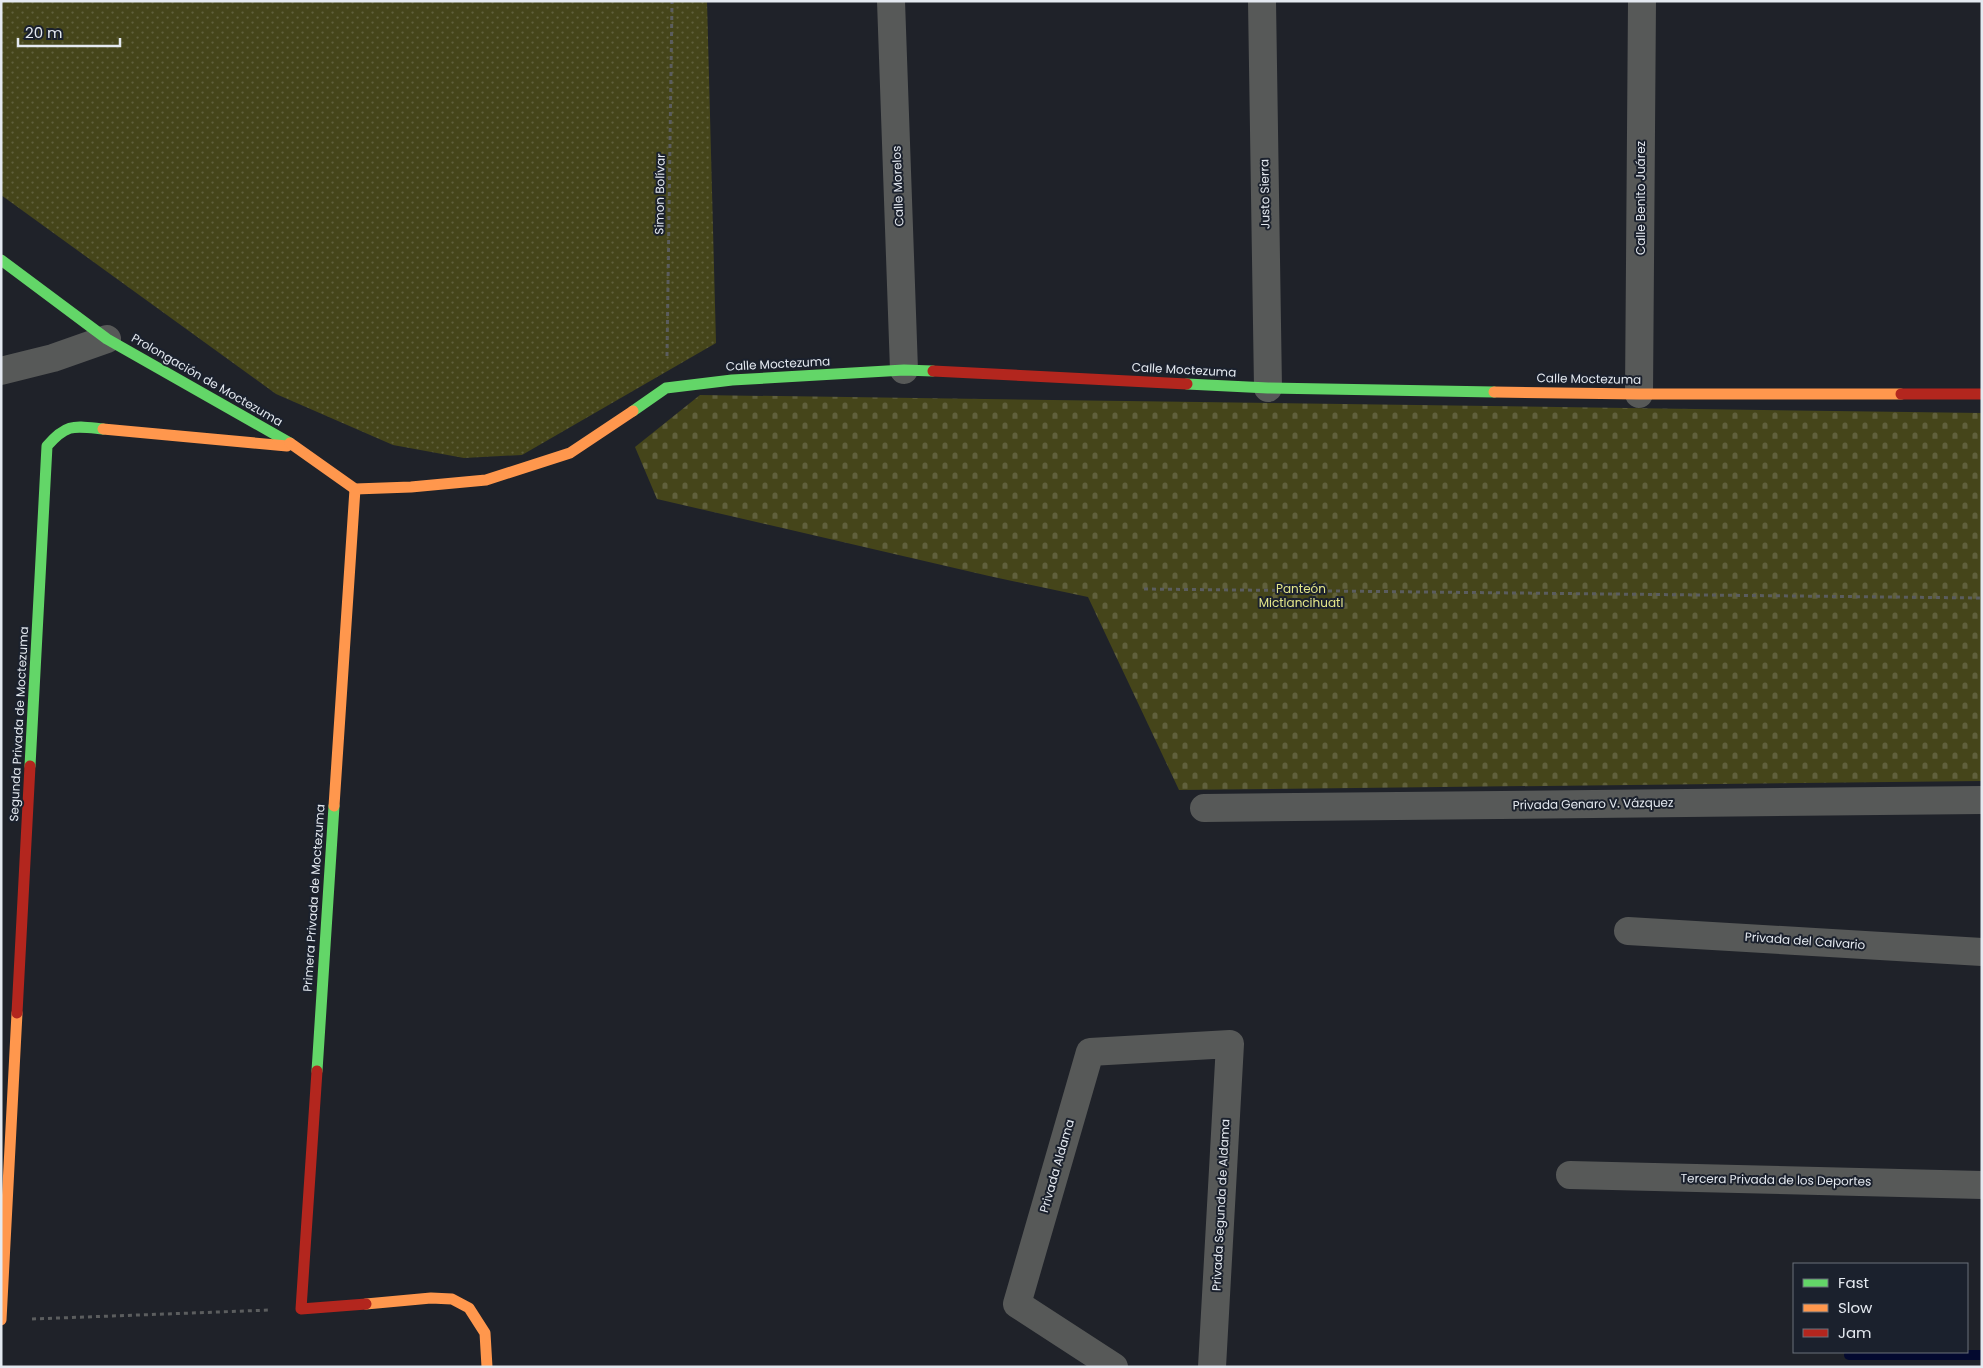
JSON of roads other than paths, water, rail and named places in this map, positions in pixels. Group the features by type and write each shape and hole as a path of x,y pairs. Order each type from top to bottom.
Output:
{"street":[{"name":"Calle Morelos","path":"891,1 904,370"},
{"name":"Justo Sierra","path":"1262,1 1268,388"},
{"name":"Calle Benito Juárez","path":"1639,394 1642,1"},
{"name":"Prolongación de Moctezuma","path":"1,260 107,339 295,446 355,490"},
{"path":"1,371 53,358 107,339"},
{"name":"Calle Moctezuma","path":"355,490 486,480 570,453 666,388 732,380 904,370 1268,388 1639,394 1982,394"},
{"name":"Segunda Privada de Moctezuma","path":"1,1320 47,446 59,432 74,426 295,446"},
{"name":"Primera Privada de Moctezuma","path":"355,490 301,1309 430,1298 452,1299 469,1308 485,1333 487,1367"},
{"name":"Privada Genaro V. Vázquez","path":"1204,808 1982,800"},
{"name":"Privada del Calvario","path":"1628,931 1982,952"},
{"name":"Privada Aldama","path":"1114,1367 1017,1304 1090,1052 1230,1044"},
{"name":"Privada Segunda de Aldama","path":"1212,1367 1230,1044"},
{"name":"Tercera Privada de los Deportes","path":"1570,1176 1982,1185"}],"waterway":[{"path":"1849,1355 1982,1355"}],"park label":[{"name":"Panteón Mictlancihuatl","path":"1301,596"}]}
